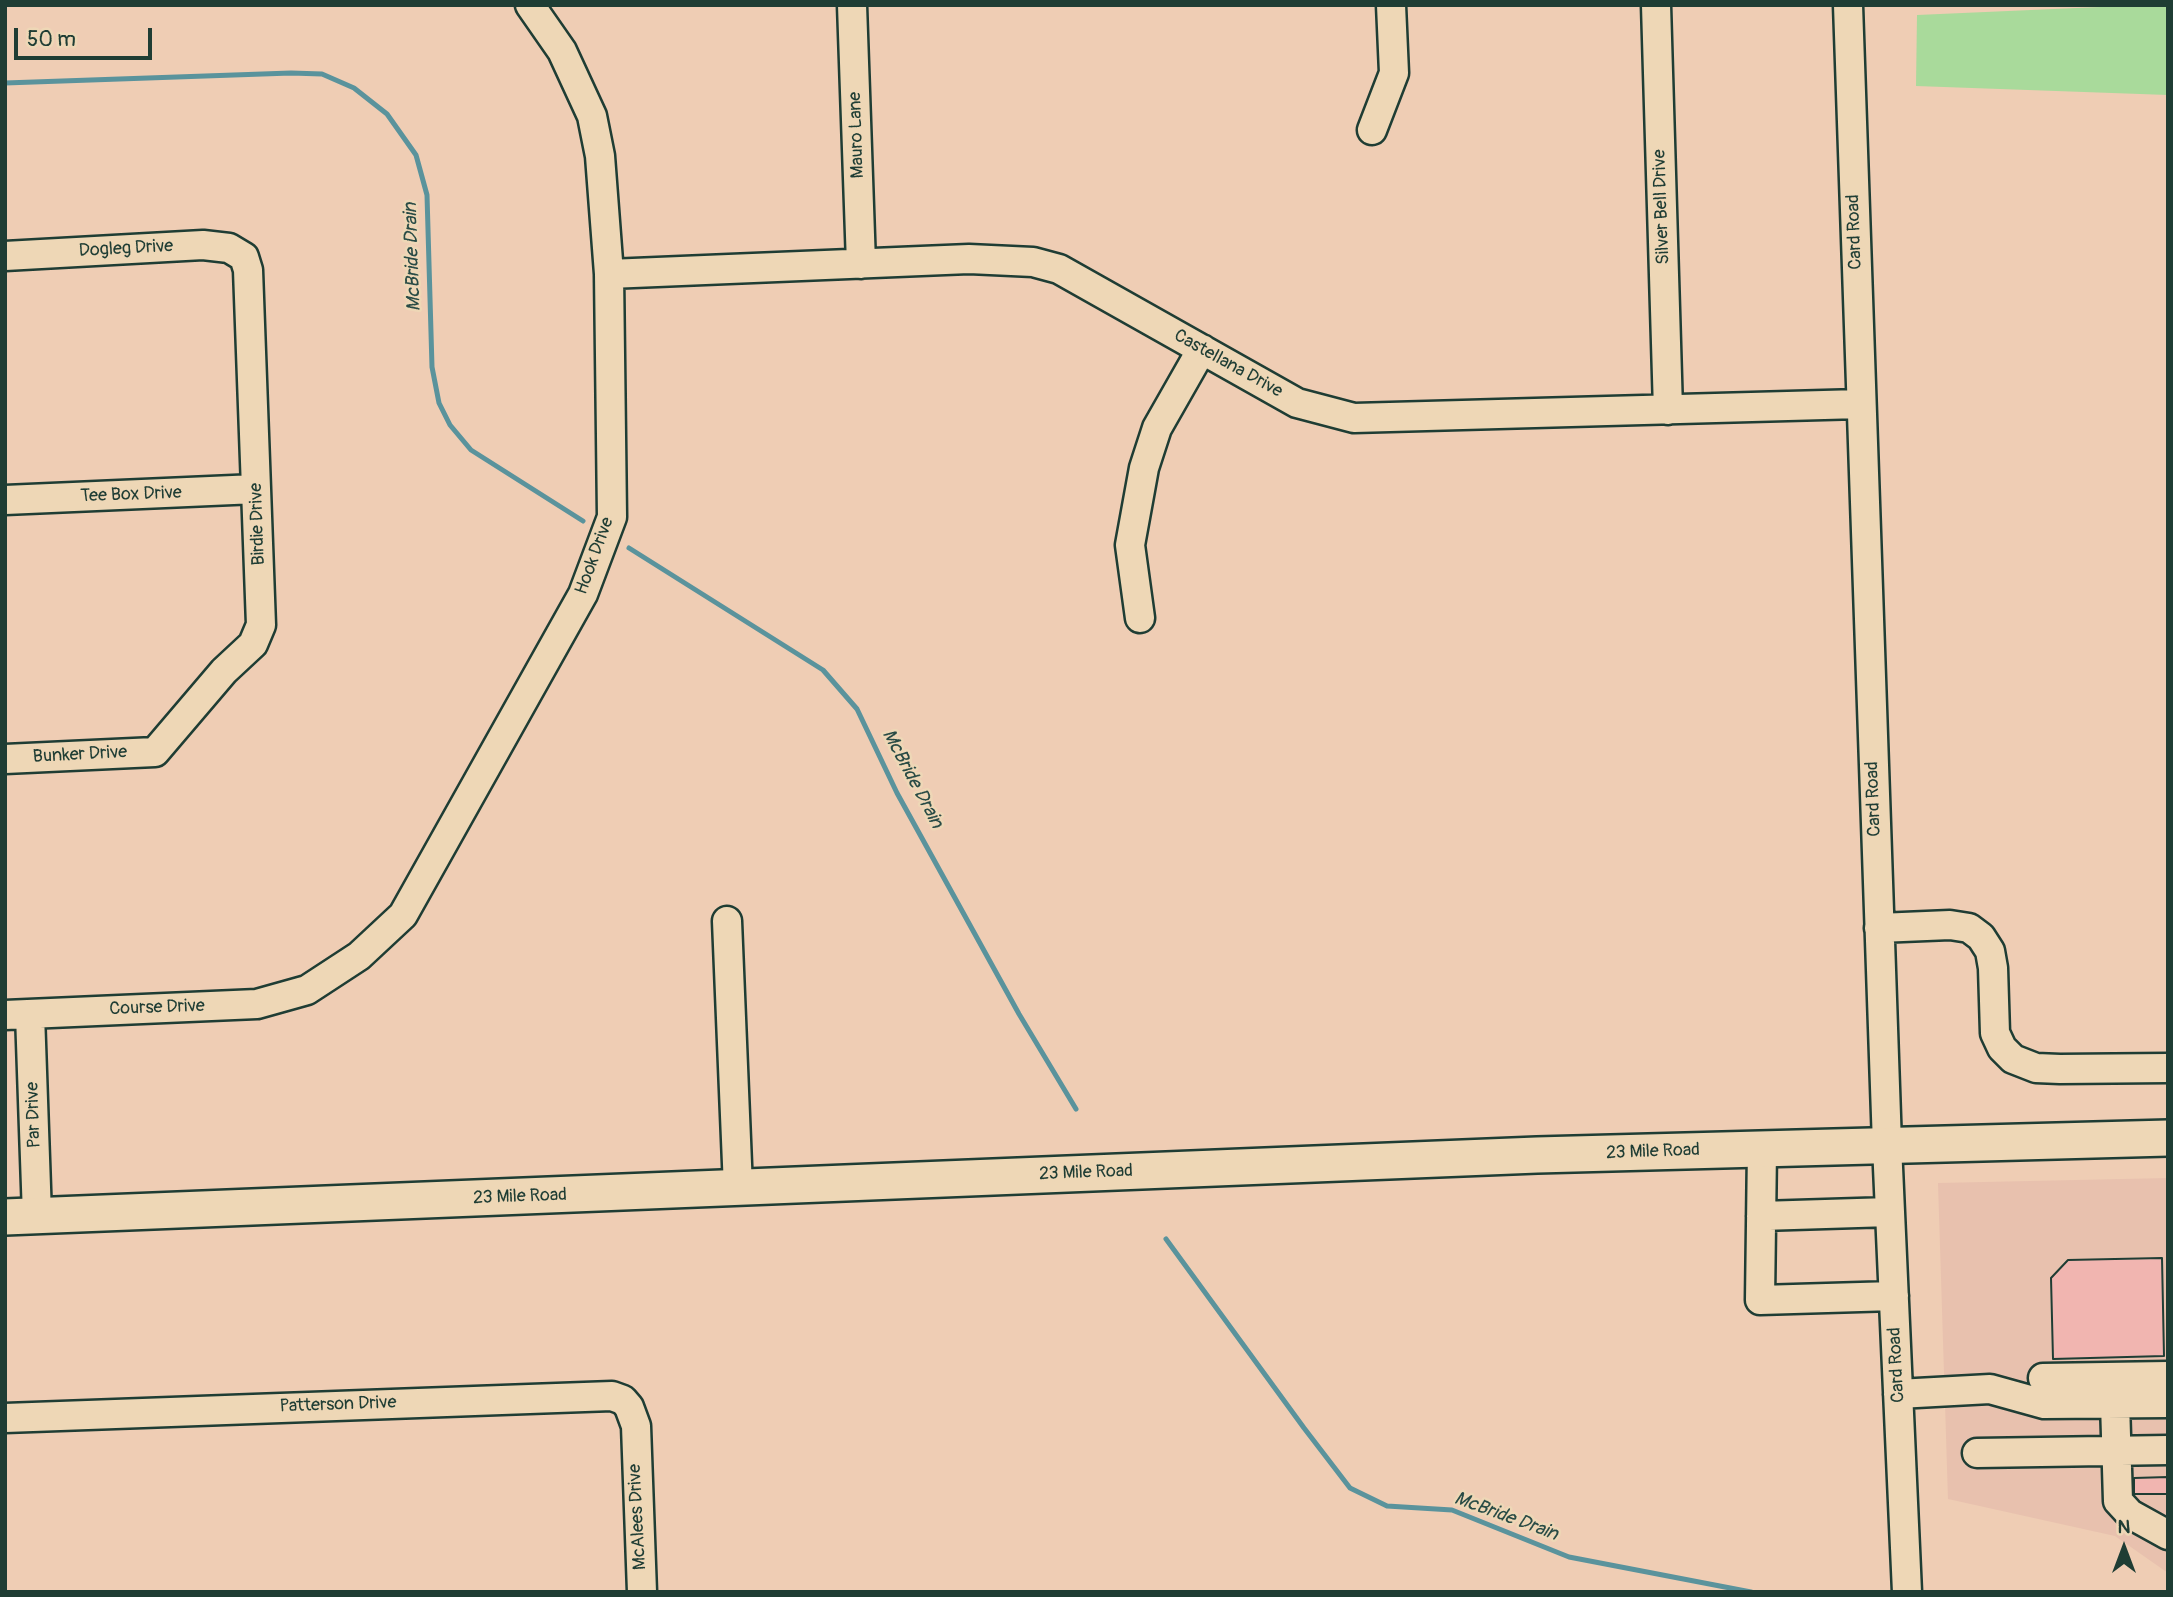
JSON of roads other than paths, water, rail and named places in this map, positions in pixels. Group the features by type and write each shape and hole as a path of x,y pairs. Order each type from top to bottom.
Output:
{"main road":[{"name":"23 Mile Road","path":"21,1217 1537,1155 2168,1138"}],"street":[{"name":"Hook Drive","path":"307,990 359,956 403,915 583,594 612,517 609,274 600,156 592,116 562,51 530,5"},
{"name":"Mauro Lane","path":"852,5 861,264"},
{"path":"1372,130 1394,73 1391,5"},
{"name":"Silver Bell Drive","path":"1656,5 1668,410"},
{"name":"Card Road","path":"1848,5 1886,1145 1907,1592"},
{"name":"Dogleg Drive","path":"5,256 203,245 229,248 244,257"},
{"name":"Birdie Drive","path":"155,752 224,671 253,644 261,625 248,270 244,257"},
{"name":"Castellana Drive","path":"609,274 969,259 1033,262 1059,269 1297,403 1354,418 1860,404"},
{"path":"1140,618 1130,545 1144,468 1157,428 1202,349"},
{"name":"Tee Box Drive","path":"5,500 256,489"},
{"name":"Bunker Drive","path":"5,759 155,752"},
{"path":"727,921 737,1188"},
{"path":"1879,928 1950,925 1969,928 1981,937 1990,951 1993,968 1995,1033 2002,1048 2013,1059 2036,1068 2168,1068"},
{"name":"Course Drive","path":"18,1015 257,1004 307,990"},
{"name":"Par Drive","path":"18,1015 21,1217"},
{"path":"1762,1149 1760,1300 1894,1296"},
{"path":"1761,1216 1890,1212"},
{"path":"2043,1378 2168,1376"},
{"path":"1898,1394 1990,1389 2044,1404 2168,1403"},
{"name":"Patterson Drive","path":"5,1418 605,1395 623,1400 629,1406 635,1426 635,1443"},
{"path":"2115,1404 2118,1501 2130,1514 2168,1535"},
{"name":"McAlees Drive","path":"635,1443 642,1592"},
{"path":"1977,1453 2168,1450"}],"waterway":[{"name":"McBride Drain","path":"5,83 291,73 322,74 354,88 387,114 416,155 427,195 432,367 439,403 450,425 471,450 583,521"},
{"name":"McBride Drain","path":"629,548 823,670 857,709 897,793 1019,1014 1076,1109"},
{"name":"McBride Drain","path":"1166,1239 1350,1488 1387,1506 1452,1510 1569,1557 1751,1592"}]}
